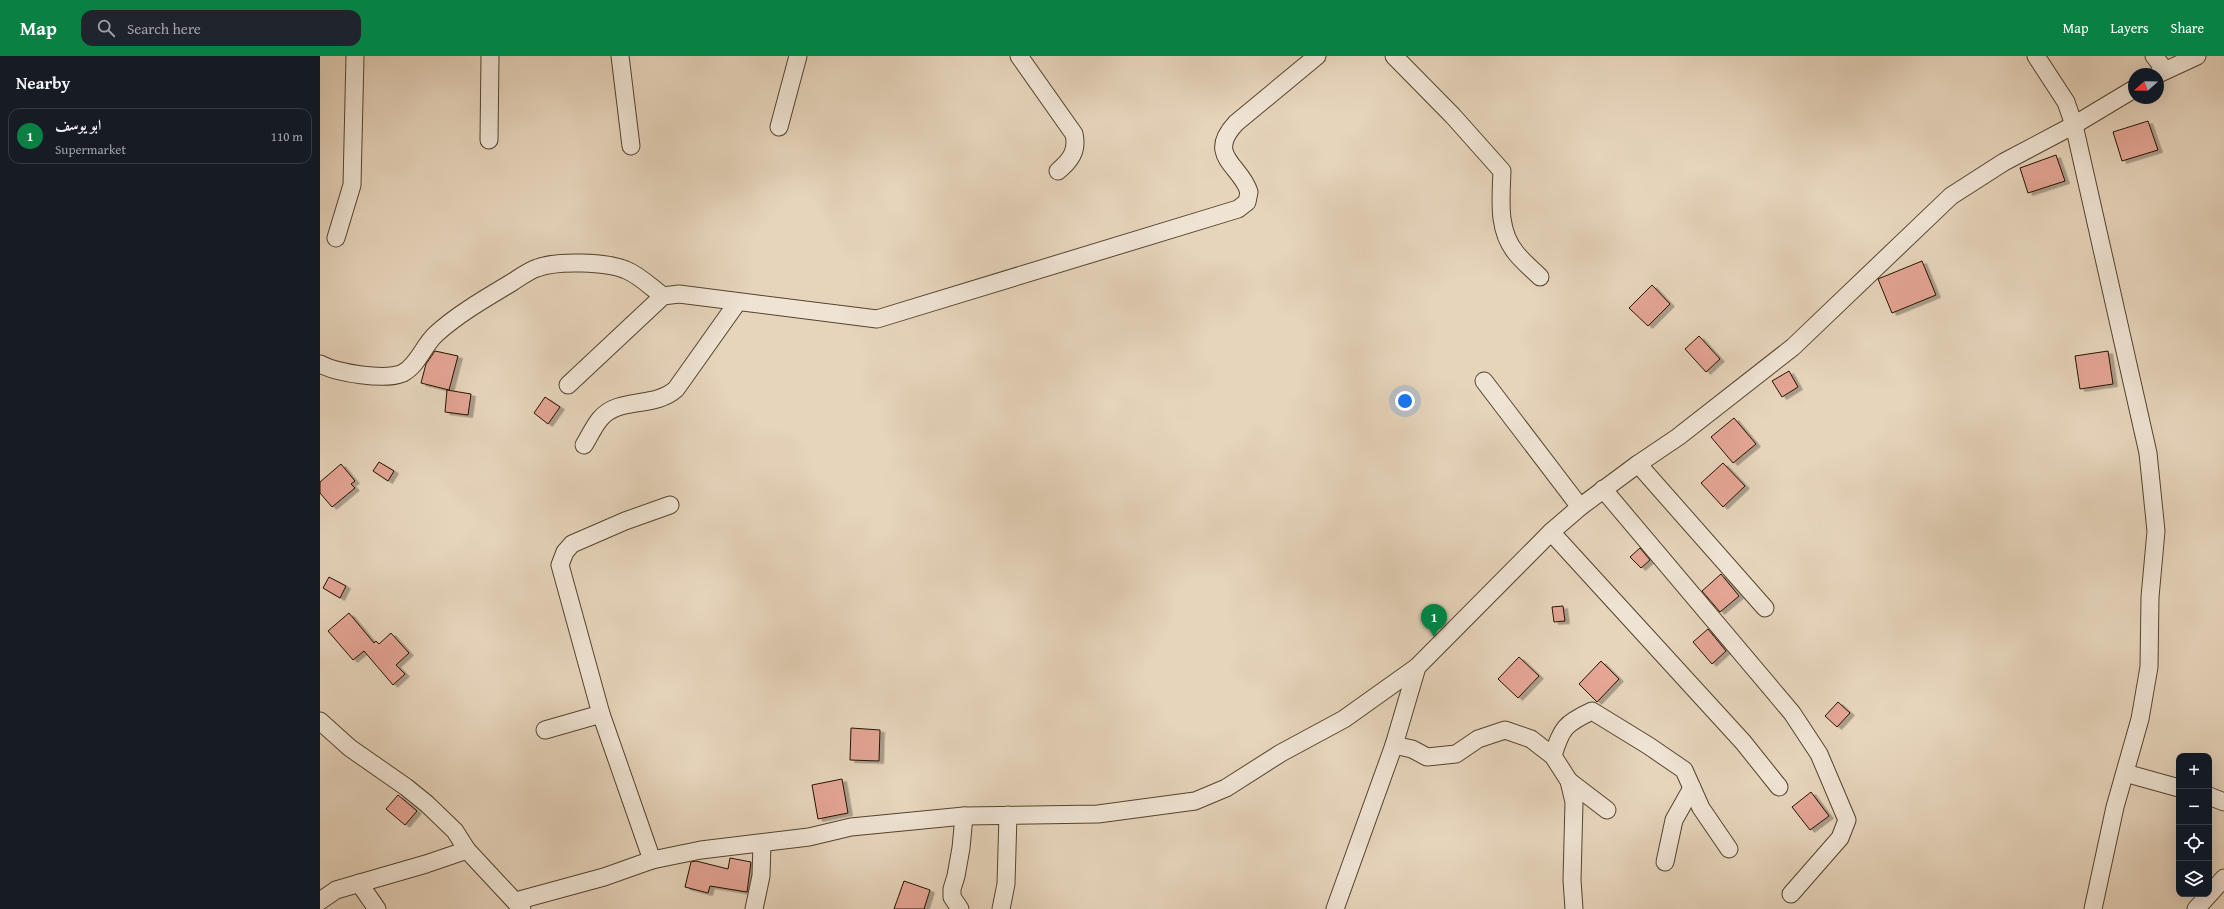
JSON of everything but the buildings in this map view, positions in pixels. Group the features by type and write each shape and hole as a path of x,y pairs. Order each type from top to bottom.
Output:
{"street":[{"path":"336,238 352,185 355,56"},
{"path":"489,140 490,56"},
{"path":"620,56 631,146"},
{"path":"779,126 798,56"},
{"path":"1019,56 1074,134 1075,144 1073,154 1067,163 1058,171"},
{"path":"1394,56 1463,127 1502,171 1501,217 1505,235 1515,253 1540,277"},
{"path":"2036,56 2066,102 2074,125 2148,452 2156,532 2150,597 2149,667 2140,719 2113,814 2093,909"},
{"path":"2154,56 2159,68"},
{"path":"2164,71 2197,56"},
{"path":"568,385 663,296 679,294 737,303 877,319 1238,209 1247,202 1249,192 1225,156 1224,142 1227,135 1236,123 1308,58"},
{"path":"320,721 350,748 406,787 427,804 455,831 467,850 519,905 604,878 652,860 701,850 762,844 809,837 852,827 964,816 1098,814 1195,801 1226,788 1281,753 1344,719 1417,667 1551,532 1603,489 1678,437 1793,347 1951,196 2004,162 2074,125 2128,93"},
{"path":"320,364 336,370 360,374 388,376 399,374 412,366 434,336 488,297 537,268 561,261 621,268 633,274 663,296"},
{"path":"584,445 600,419 612,410 628,404 657,401 676,389 737,303"},
{"path":"1484,381 1580,507"},
{"path":"1638,464 1765,608"},
{"path":"1603,489 1792,713 1819,754 1847,820 1840,838 1790,894"},
{"path":"652,860 601,714 560,570 562,556 572,544 625,521 670,505"},
{"path":"1551,532 1743,742 1779,787"},
{"path":"1335,909 1394,744 1417,667"},
{"path":"1553,756 1559,737 1571,721 1592,712 1649,746 1684,770 1701,808 1730,848"},
{"path":"545,730 601,714"},
{"path":"1394,744 1412,748 1427,757 1456,754 1478,739 1506,730 1531,739 1553,756 1569,780 1607,810"},
{"path":"2125,773 2176,787"},
{"path":"1569,780 1574,802 1572,880 1574,909"},
{"path":"1665,862 1674,820 1692,788"},
{"path":"2212,797 2224,802"},
{"path":"1001,909 1006,884 1008,815"},
{"path":"960,909 952,897 952,889 960,855 964,816"},
{"path":"754,909 761,876 762,844"},
{"path":"320,901 336,890 426,864 467,850"},
{"path":"2196,909 2224,878"},
{"path":"359,883 377,909"}],"place":[{"name":"ابو يوسف","path":"1434,637"}]}
